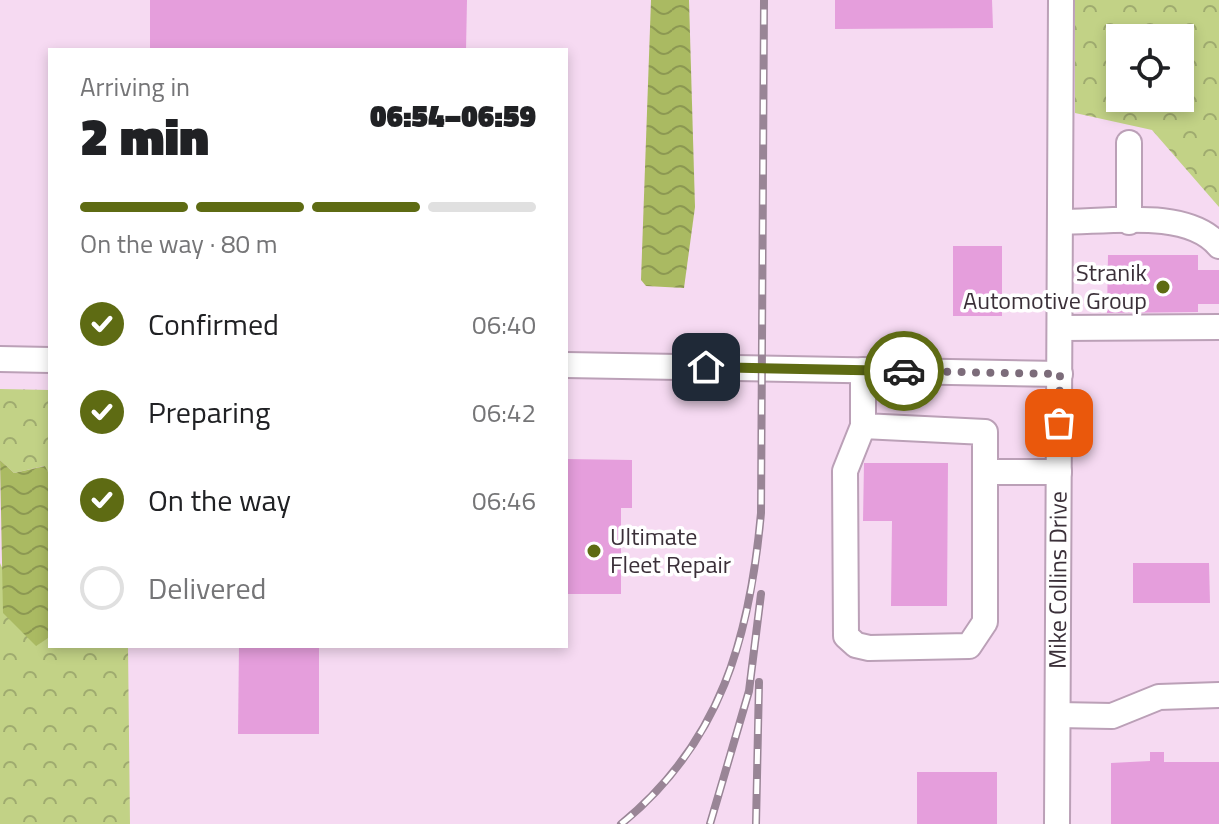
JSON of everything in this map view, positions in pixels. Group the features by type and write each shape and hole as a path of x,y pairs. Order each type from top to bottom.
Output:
{"street":[{"name":"Mike Collins Drive","path":"1057,824 1061,0"},
{"path":"1129,143 1129,222"},
{"path":"1060,222 1183,222 1203,230 1219,246"},
{"path":"1060,328 1219,327"},
{"path":"0,359 48,360"},
{"path":"568,365 1060,374"},
{"path":"863,370 863,426 845,471 846,636 856,645 869,648 969,646 985,622 986,472 982,429 863,426"},
{"path":"986,472 1059,472"},
{"path":"1058,715 1112,716 1159,697 1219,695"}],"green space":[{"path":"1075,0 1219,0 1219,207 1152,130 1075,113"},
{"path":"0,389 48,390 48,473 44,466 14,473 0,460"},
{"path":"0,563 36,645 48,638 48,648 128,648 130,824 0,824"}],"water":[{"path":"651,0 689,0 695,207 684,288 646,286 641,280"},
{"path":"0,460 14,473 45,466 48,472 48,638 36,646 3,613"}],"building":[{"path":"150,0 467,0 466,48 150,48"},
{"path":"835,0 992,0 993,28 835,29"},
{"path":"953,246 1002,246 1002,316 953,316"},
{"name":"Stranik Automotive Group","path":"1108,255 1198,255 1198,270 1219,270 1219,304 1198,304 1198,312 1107,313"},
{"name":"Ultimate Fleet Repair","path":"568,459 632,460 632,508 621,508 621,594 568,594"},
{"path":"864,463 948,463 947,606 891,606 892,521 863,521"},
{"path":"1133,563 1209,563 1210,603 1133,603"},
{"path":"239,648 319,648 319,734 238,734"},
{"path":"1150,752 1164,752 1164,762 1219,762 1219,824 1111,824 1111,763 1150,761"},
{"path":"917,772 997,772 997,824 917,824"}],"railway":[{"path":"621,824 684,759 706,722 724,684 749,602 761,513 764,0"},
{"path":"710,824 749,691 761,594"},
{"path":"756,824 759,682"}],"way so far":[{"path":"904,371 1060,374 1059,423"}],"place":[{"name":"Stranik Automotive Group","path":"1163,287"},
{"name":"Ultimate Fleet Repair","path":"594,551"}],"route":[{"path":"706,367 904,371"}]}
